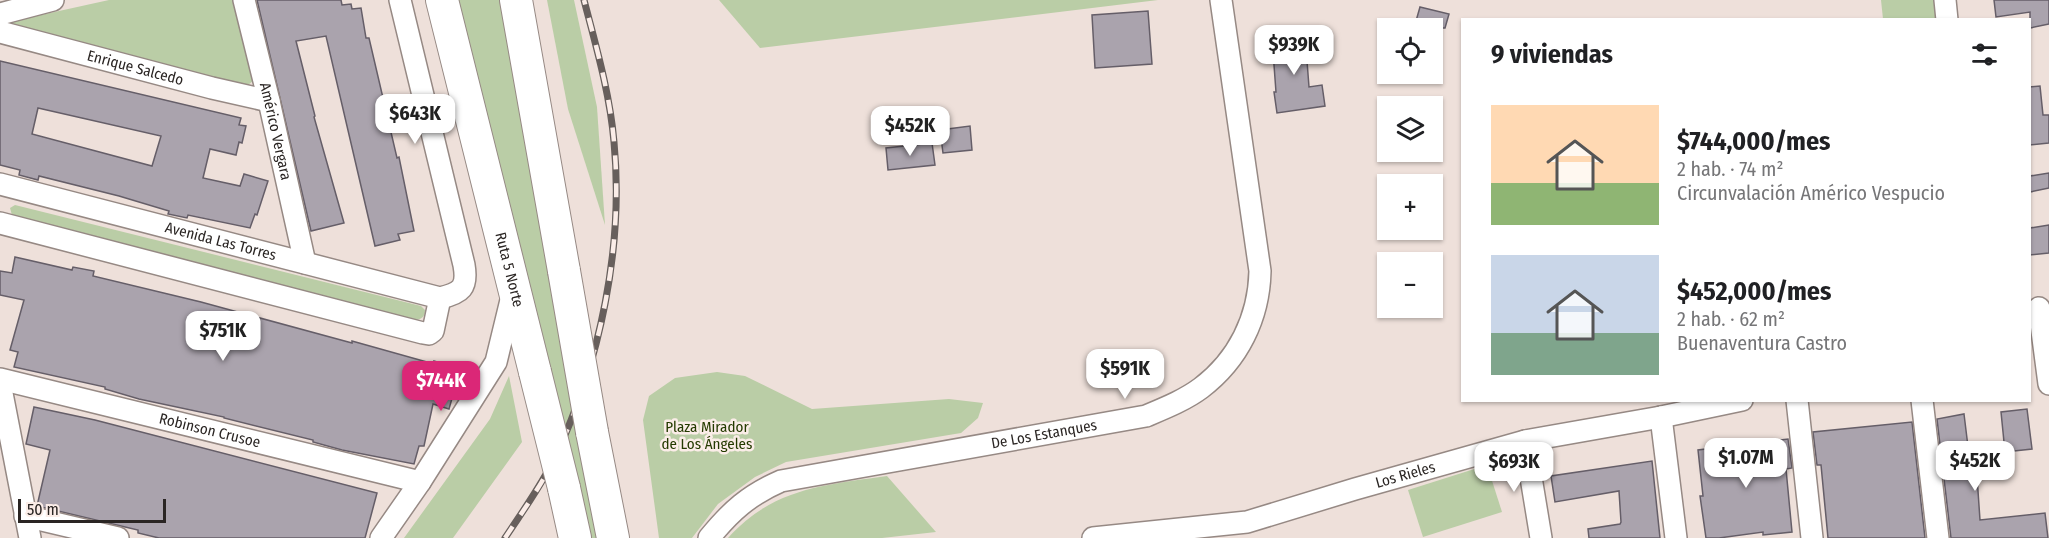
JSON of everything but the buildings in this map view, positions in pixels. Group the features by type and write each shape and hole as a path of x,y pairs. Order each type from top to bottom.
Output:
{"highway":[{"path":"428,0 452,44"},
{"name":"Ruta 5 Norte","path":"442,0 514,283 575,538"},
{"path":"516,0 592,432 613,538"}],"street":[{"path":"0,14 53,0"},
{"name":"Américo Vergara","path":"244,0 305,263"},
{"path":"0,223 429,334 433,330 440,298 454,295 462,289 466,274 400,0"},
{"name":"De Los Estanques","path":"709,538 727,515 747,499 781,481 1146,416 1183,399 1200,389 1216,375 1240,345 1260,294 1260,271 1221,0"},
{"path":"1945,0 1947,18"},
{"name":"Enrique Salcedo","path":"0,32 269,101"},
{"name":"Avenida Las Torres","path":"0,184 440,298"},
{"path":"381,538 420,482 496,362 514,283"},
{"path":"2039,308 2049,384"},
{"path":"496,362 512,356 533,365"},
{"path":"0,381 30,538"},
{"name":"Robinson Crusoe","path":"0,381 420,482"},
{"name":"Los Rieles","path":"1093,538 1248,530 1366,486 1525,441 1732,402"},
{"path":"1797,402 1812,538"},
{"path":"1922,402 1938,538"},
{"path":"1661,417 1676,538"},
{"path":"1525,441 1541,538"},
{"path":"25,516 118,538"}],"green space":[{"path":"109,0 234,0 254,80 247,86 0,24"},
{"path":"456,0 500,0 601,538 586,538"},
{"path":"547,0 574,0 597,107 605,225 568,109"},
{"path":"719,0 1158,0 760,48"},
{"path":"1881,0 1935,0 1936,18 1883,18"},
{"path":"15,205 421,306 425,314 417,320 14,216 10,208"},
{"name":"Plaza Mirador de Los Ángeles","path":"717,372 745,376 812,409 949,399 983,403 978,418 961,433 786,462 755,477 718,504 692,538 659,538 643,420 649,396 675,378"},
{"path":"509,376 522,442 453,538 404,538 490,419"},
{"path":"1487,465 1502,512 1423,537 1408,490"},
{"path":"887,476 936,532 882,538 728,538 745,521 781,499 821,486"}],"railway":[{"path":"505,538 544,478 571,421 596,343 612,263 616,182 614,142 606,88 584,0"}]}
